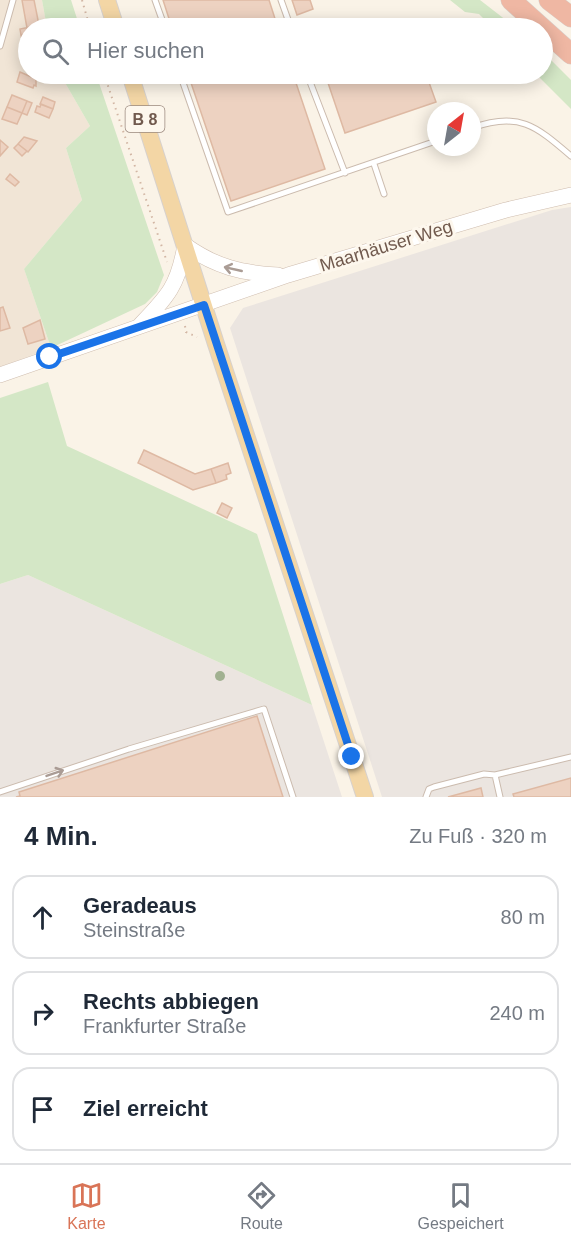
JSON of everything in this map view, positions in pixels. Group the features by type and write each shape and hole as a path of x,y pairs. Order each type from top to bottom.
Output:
{"highway":[{"path":"512,0 532,18"},
{"path":"549,0 571,17"},
{"path":"555,0 571,17"},
{"path":"553,38 571,54"}],"main road":[{"path":"107,0 113,18"},
{"name":"B 8","path":"133,84 365,797"},
{"name":"Maarhäuser Weg","path":"0,375 288,275 506,210 571,195"},
{"path":"137,327 172,289 181,266 184,245 214,264 256,274 288,275"}],"lane":[{"path":"0,46 12,0"},
{"path":"155,0 161,18"},
{"path":"281,0 287,18"},
{"path":"183,84 228,212 427,144"},
{"path":"311,84 345,173"},
{"path":"481,125 492,121 519,121 541,132 571,156"},
{"path":"374,164 384,194"},
{"path":"0,792 129,749 264,709 292,797"},
{"path":"426,797 429,789 434,787 484,774 495,775 571,757"},
{"path":"495,775 500,797"}],"path":[{"path":"82,0 87,18"},
{"path":"107,84 168,265"},
{"path":"182,312 186,332"}],"shaded area":[{"path":"0,0 42,0 45,18 18,18 18,84 66,84 90,126 66,148 82,200 24,269 51,348 0,367"},
{"path":"571,207 571,797 382,797 230,328 243,308 552,210"},
{"path":"28,575 312,705 342,797 0,797 0,584"}],"green space":[{"path":"42,0 71,0 77,18 45,18"},
{"path":"450,0 480,0 503,18 483,18 479,14 465,12"},
{"path":"553,62 571,80 571,109 546,84 553,84"},
{"path":"66,84 99,84 164,275 157,292 145,304 51,348 24,269 82,200 66,148 90,126"},
{"path":"48,382 67,446 257,534 312,705 28,575 0,584 0,398"}],"building":[{"path":"22,0 34,0 38,18 25,18"},
{"path":"163,0 269,0 275,18 169,18"},
{"path":"292,0 310,0 313,9 297,15"},
{"path":"22,84 36,84 33,88"},
{"path":"191,84 296,84 325,169 231,201"},
{"path":"328,84 430,84 436,102 427,102 427,105 345,133"},
{"path":"12,95 27,101 22,113 7,107"},
{"path":"43,97 55,102 53,109 40,104"},
{"path":"27,101 32,103 27,115 22,113"},
{"path":"41,104 53,109 49,118 35,112 37,106 40,107"},
{"path":"7,107 22,113 17,124 2,119"},
{"path":"24,137 37,141 28,152 18,144"},
{"path":"0,140 8,147 0,156"},
{"path":"18,144 27,151 22,156 14,148"},
{"path":"10,174 19,182 15,186 6,179"},
{"path":"3,307 10,328 0,331 0,308"},
{"path":"40,320 45,339 28,344 23,328"},
{"path":"144,450 195,474 211,469 216,483 193,490 138,463"},
{"path":"228,463 231,473 226,475 227,479 216,483 211,469"},
{"path":"222,503 232,508 227,518 217,513"},
{"path":"257,716 283,797 16,797 20,796 19,792"},
{"path":"571,778 571,797 514,797 513,794"},
{"path":"481,788 483,797 448,797"}],"route":[{"path":"50,357 204,305 352,757"}]}
